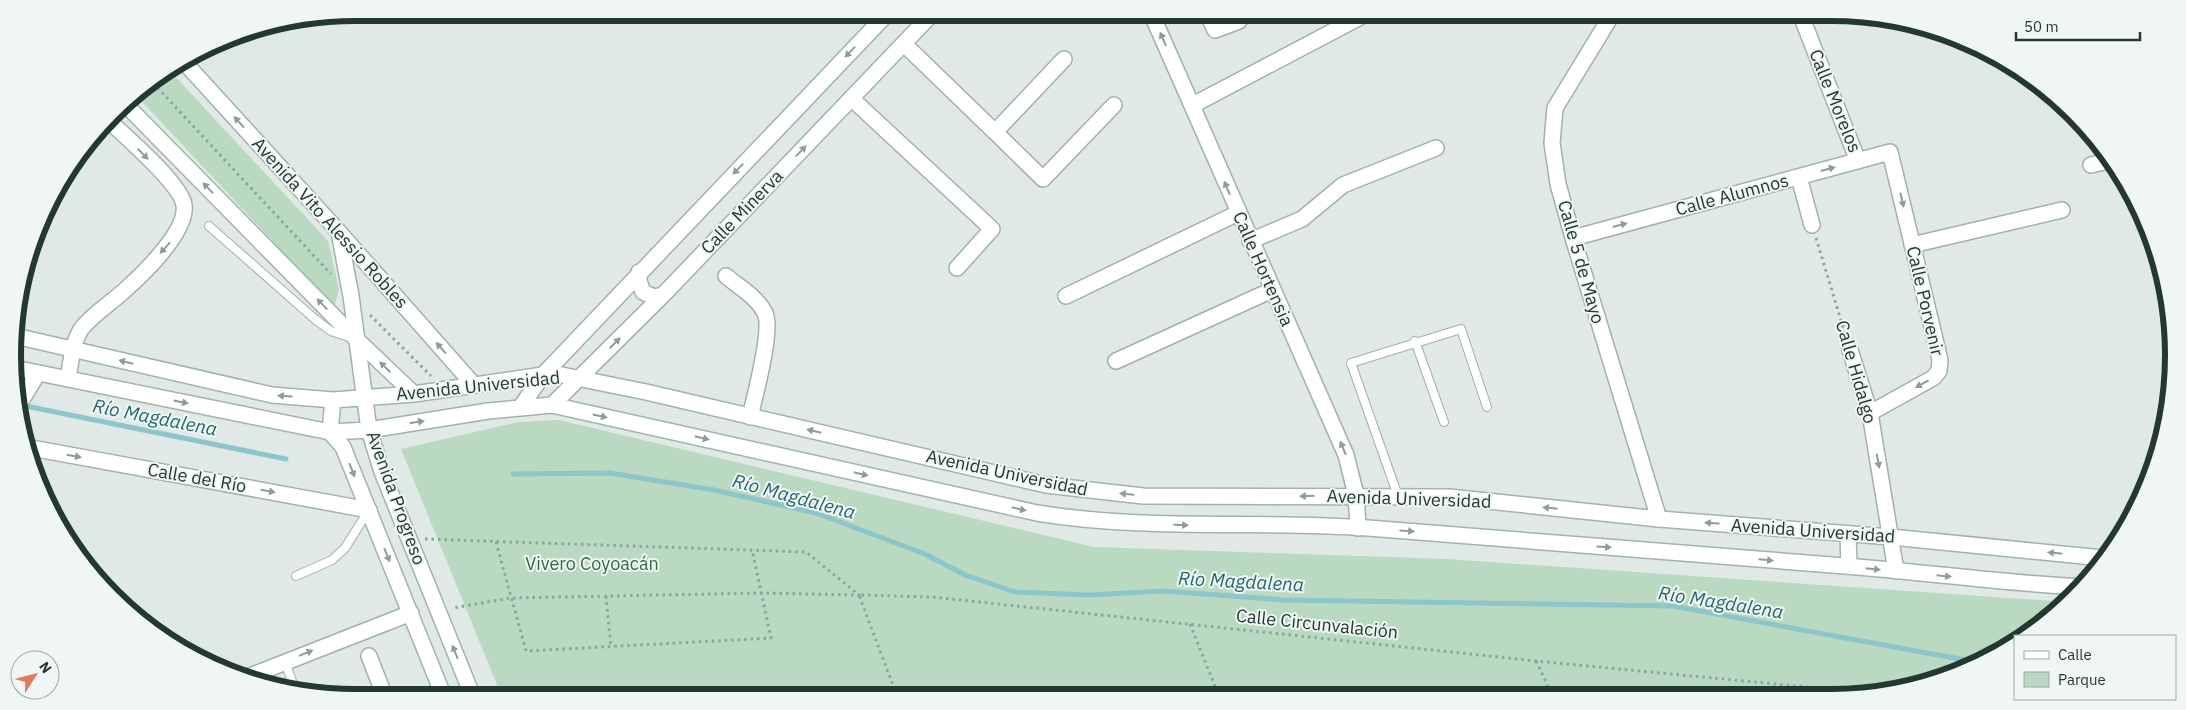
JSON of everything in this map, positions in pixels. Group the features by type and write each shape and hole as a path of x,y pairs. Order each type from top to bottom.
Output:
{"street":[{"name":"Calle Minerva","path":"520,408 543,375 879,21"},
{"name":"Calle Minerva","path":"552,405 663,295 925,21"},
{"name":"Calle Hortensia","path":"1155,21 1193,105 1238,214 1346,455 1356,496 1358,528"},
{"path":"1211,21 1215,30 1239,21"},
{"path":"1193,105 1353,21"},
{"name":"Calle 5 de Mayo","path":"1608,21 1555,108 1552,143 1558,184 1573,238 1659,519"},
{"name":"Calle Morelos","path":"1803,21 1858,161"},
{"path":"904,44 1043,179 1114,105"},
{"path":"995,132 1064,58"},
{"name":"Avenida Vito Alessio Robles","path":"188,66 340,232 473,384"},
{"path":"852,98 992,229 957,268"},
{"path":"130,109 356,339 414,394"},
{"path":"68,380 74,349 82,328 126,290 169,243 182,222 184,204 174,185 113,125"},
{"path":"1250,240 1302,219 1343,185 1436,148"},
{"name":"Calle Alumnos","path":"1573,238 1890,152"},
{"name":"Calle Porvenir","path":"1870,413 1934,378 1939,371 1940,360 1890,152"},
{"path":"2091,165 2103,162"},
{"path":"1799,177 1812,225"},
{"path":"1912,246 2062,210"},
{"path":"1066,296 1238,214"},
{"name":"Avenida Progreso","path":"340,232 351,296 369,430 382,472 470,689"},
{"path":"639,272 639,281 643,292 654,297 663,295"},
{"path":"726,276 757,301 766,315 768,334 750,417"},
{"path":"1116,361 1272,290"},
{"name":"Avenida Universidad","path":"22,337 272,395 333,400 414,394 543,375 581,378 1046,485 1086,491 1143,496 1449,497 1659,519 1891,537 2096,557"},
{"name":"Calle Hidalgo","path":"1850,350 1870,413 1896,571"},
{"name":"Avenida Universidad","path":"22,370 330,432 369,430 488,411 552,405 1037,513 1085,521 1358,528 1849,566 2032,585 2071,587"},
{"path":"24,397 38,373"},
{"path":"330,432 333,400"},
{"name":"Avenida Progreso","path":"330,432 343,447 441,689"},
{"name":"Calle del Río","path":"35,449 369,510"},
{"path":"1848,534 1849,566"},
{"path":"256,673 411,613"},
{"path":"369,656 382,689"}],"lane":[{"path":"209,226 330,331 356,339"},
{"path":"1398,496 1351,363 1415,341 1461,329 1487,407"},
{"path":"1415,341 1444,422"},
{"path":"296,576 332,560 344,548 369,510"},
{"path":"285,662 293,682"}],"path":[{"path":"156,87 331,275"},
{"name":"Calle Hidalgo","path":"1812,225 1850,350"},
{"path":"351,296 443,389"},
{"path":"410,538 806,552 859,595 894,689"},
{"path":"496,542 526,651 771,638 752,550"},
{"name":"Calle Circunvalación","path":"438,610 511,598 761,593 932,596 1536,661 1817,689"},
{"path":"606,596 611,647"},
{"path":"1190,624 1216,689"},
{"path":"1536,661 1549,689"}],"green space":[{"path":"174,75 328,241 339,289 334,307 140,100"},
{"name":"Vivero Coyoacán","path":"559,420 1094,547 1447,559 2056,601 2016,633 1959,663 1938,671 1896,682 1853,688 499,689 401,449 519,422"}],"waterway":[{"name":"Río Magdalena","path":"25,406 286,459"},
{"name":"Río Magdalena","path":"513,474 610,473 714,490 816,513 925,554 965,575 1015,592 1089,595 1163,591 1284,600 1673,606 1965,660"}]}
